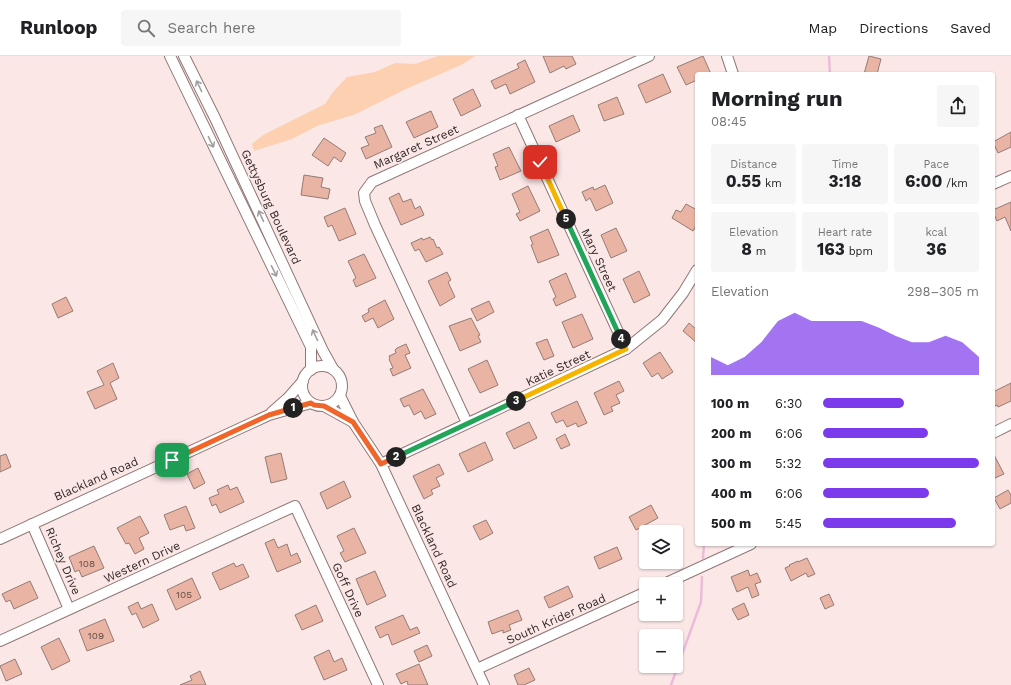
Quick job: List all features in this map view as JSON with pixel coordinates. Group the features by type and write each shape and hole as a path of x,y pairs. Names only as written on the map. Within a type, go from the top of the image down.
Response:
{"street":[{"name":"Gettysburg Boulevard","path":"170,56 311,347 311,370"},
{"name":"Gettysburg Boulevard","path":"184,56 208,104 323,351 333,369"},
{"name":"Margaret Street","path":"467,424 375,225 365,200 364,193 372,182 649,56"},
{"path":"726,56 732,72"},
{"path":"196,111 208,104"},
{"name":"Mary Street","path":"518,115 626,349"},
{"path":"995,183 1011,176"},
{"name":"Katie Street","path":"381,464 626,349 662,320 683,293 695,273"},
{"path":"320,366 333,369 341,380 343,386 340,396 334,403 324,406 314,405 305,396 302,390 304,377 311,370 320,366"},
{"name":"Blackland Road","path":"269,415 288,398 303,381"},
{"name":"Blackland Road","path":"340,396 353,422 381,464 484,685"},
{"name":"Blackland Road","path":"0,538 269,415 311,403"},
{"name":"Blackland Road","path":"324,406 353,422"},
{"path":"995,432 1011,424"},
{"name":"Western Drive","path":"0,641 295,506"},
{"name":"Goff Drive","path":"295,506 378,685"},
{"name":"Richey Drive","path":"32,524 69,609"},
{"path":"679,577 747,546"},
{"name":"South Krider Road","path":"477,669 639,595"}],"shaded area":[{"path":"438,56 475,56 461,65 406,89 356,114 317,126 292,139 254,151 252,144 263,135 325,104 333,92 347,77 375,72 395,63 415,64"}],"building":[{"path":"543,56 572,56 576,64 566,69 564,66 550,73"},
{"path":"703,56 710,72 695,72 695,81 686,85 677,67"},
{"path":"869,56 881,59 878,72 865,72"},
{"path":"525,60 535,82 510,94 506,84 495,89 491,81 519,68 517,64"},
{"path":"663,74 671,92 646,103 638,85"},
{"path":"473,89 481,106 461,116 453,99"},
{"path":"617,97 624,114 604,121 598,105"},
{"path":"431,111 438,127 414,138 406,122"},
{"path":"573,115 580,131 556,142 549,126"},
{"path":"382,125 392,147 366,159 361,148 369,145 365,137 376,133 374,128"},
{"path":"1011,132 1011,147 998,153 995,146 995,141"},
{"path":"324,138 346,153 341,162 334,157 328,166 312,155"},
{"path":"509,147 521,171 500,180 495,167 498,166 493,154"},
{"path":"304,175 323,178 321,187 330,189 328,199 301,195"},
{"path":"605,185 613,203 596,211 590,198 586,201 582,192 593,187 594,190"},
{"path":"528,186 540,211 520,221 516,214 520,212 512,194"},
{"path":"399,193 403,202 411,199 415,209 420,206 424,215 401,225 389,198"},
{"path":"1011,202 1011,231 1005,217 997,221 995,216 995,209"},
{"path":"686,204 695,209 695,228 693,231 672,218 676,210 681,212"},
{"path":"345,208 356,234 339,241 332,225 328,227 324,217"},
{"path":"616,228 627,251 611,258 601,235"},
{"path":"548,229 559,255 538,263 531,245 533,244 530,237"},
{"path":"430,237 443,254 426,262 419,249 415,251 411,243 422,238 423,240"},
{"path":"364,254 376,278 356,287 353,280 356,278 348,261"},
{"path":"639,271 650,295 634,303 623,279"},
{"path":"447,272 451,280 448,282 455,297 440,306 428,281"},
{"path":"566,273 576,297 556,306 553,299 556,297 549,281"},
{"path":"66,297 73,311 58,318 52,304"},
{"path":"385,300 394,319 378,328 373,318 365,322 362,316 369,312 368,309"},
{"path":"489,301 494,312 477,321 471,309"},
{"path":"582,314 593,339 573,348 562,322"},
{"path":"471,318 480,335 478,336 481,342 460,351 449,326"},
{"path":"689,323 695,328 695,341 683,331"},
{"path":"547,339 554,356 544,360 536,343"},
{"path":"406,344 410,353 405,355 411,368 393,376 390,369 393,368 389,356 396,353 395,350 397,348"},
{"path":"660,352 673,372 662,379 658,373 652,377 643,363"},
{"path":"487,360 498,385 480,393 468,369"},
{"path":"113,363 119,378 110,383 117,399 95,409 87,392 104,385 97,371"},
{"path":"619,381 624,391 616,395 620,403 611,407 613,411 604,415 594,393"},
{"path":"1011,383 1011,401 998,407 997,405 995,406 995,391"},
{"path":"423,389 436,414 425,419 421,411 414,415 409,405 404,407 400,399"},
{"path":"577,401 587,423 578,427 576,423 567,427 563,420 556,423 551,413"},
{"path":"529,422 537,438 514,449 506,433"},
{"path":"565,434 570,445 561,449 556,439"},
{"path":"485,442 493,460 468,472 459,454"},
{"path":"281,453 287,479 271,483 265,457"},
{"path":"6,454 11,467 0,472 0,456"},
{"path":"995,457 1004,474 995,478"},
{"path":"439,464 444,474 436,478 440,486 431,490 433,494 424,499 413,476"},
{"path":"198,468 205,483 194,489 187,474"},
{"path":"344,481 351,497 327,509 320,493"},
{"path":"228,485 230,490 237,487 244,502 220,513 216,504 212,506 209,498 219,494 217,490"},
{"path":"1008,490 1011,495 1011,503 1000,509 995,497"},
{"path":"651,505 658,518 645,525 639,525 639,528 636,530 629,517"},
{"path":"186,506 195,528 186,531 184,525 170,530 164,515"},
{"path":"140,516 149,533 139,538 144,549 135,554 129,543 126,544 117,528"},
{"path":"486,520 493,533 480,540 473,526"},
{"path":"354,528 366,553 345,562 340,553 344,551 337,536"},
{"path":"274,539 278,548 287,544 291,556 297,553 301,562 277,572 265,543"},
{"path":"94,546 104,568 82,577 79,570 75,572 69,557"},
{"path":"617,547 622,559 599,569 594,557"},
{"path":"807,558 815,574 808,577 806,573 791,581 785,568"},
{"path":"234,563 236,567 243,564 249,577 220,590 212,573"},
{"path":"748,570 750,576 757,573 761,582 755,584 759,595 752,598 748,587 737,592 731,577"},
{"path":"375,571 386,596 367,605 356,579"},
{"path":"192,578 201,598 176,610 167,590"},
{"path":"30,581 38,598 14,609 10,600 6,602 2,594"},
{"path":"568,586 573,597 549,608 544,597"},
{"path":"829,594 834,605 825,609 820,598"},
{"path":"138,602 141,609 152,604 159,620 143,628 136,613 132,615 128,607"},
{"path":"744,603 749,615 738,620 732,609"},
{"path":"316,605 323,621 302,630 295,615"},
{"path":"518,610 522,620 509,625 511,630 503,633 503,630 492,634 488,622"},
{"path":"403,615 410,630 417,627 420,633 392,645 388,634 380,638 375,627"},
{"path":"105,619 114,641 87,651 79,630"},
{"path":"59,638 70,661 52,670 41,647"},
{"path":"427,645 432,656 419,662 414,651"},
{"path":"329,650 334,662 342,658 347,670 324,680 314,657"},
{"path":"15,659 22,674 6,681 0,666"},
{"path":"419,664 428,685 408,685 407,681 401,684 396,674"},
{"path":"529,668 535,680 524,685 518,685 514,675"},
{"path":"200,671 206,685 180,685 192,680 190,676"}],"waterway":[{"path":"829,56 830,72"},
{"path":"703,558 704,546"},
{"path":"671,685 701,602 702,577"}],"route":[{"path":"172,460 269,415 311,403 321,407 324,406 353,422 381,464 626,349 540,162"}]}
